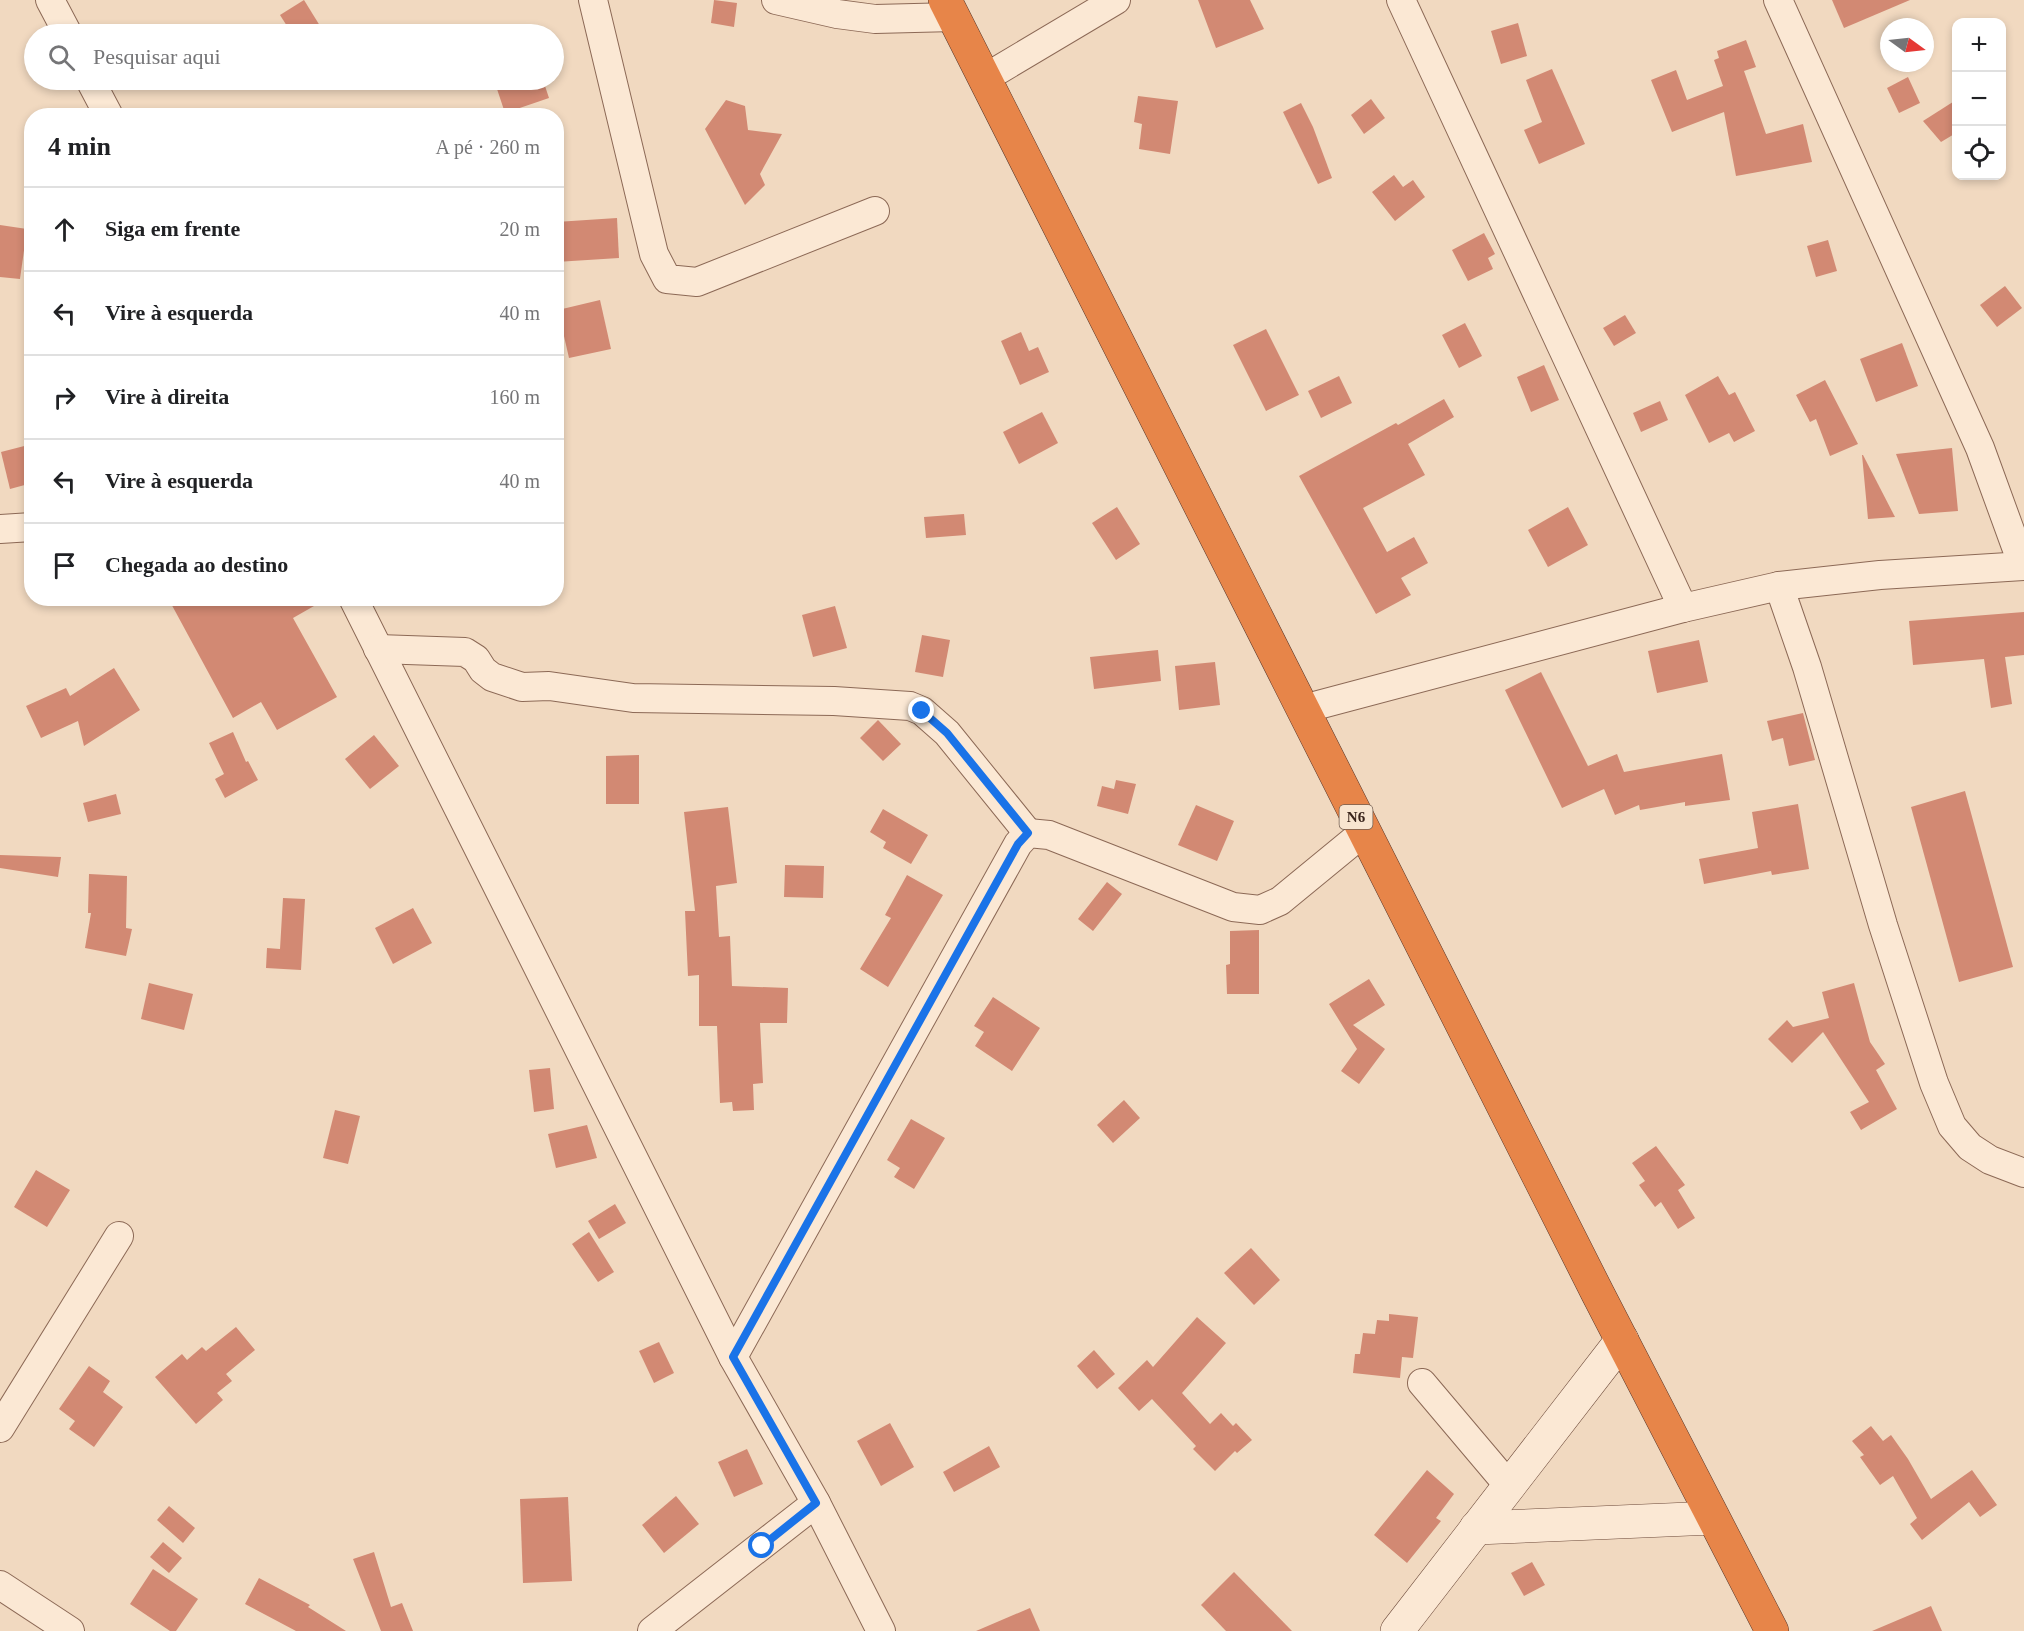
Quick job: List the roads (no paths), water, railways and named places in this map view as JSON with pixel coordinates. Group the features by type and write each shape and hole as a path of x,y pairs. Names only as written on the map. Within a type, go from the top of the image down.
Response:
{"highway":[{"name":"N6","path":"950,9 1364,832 1772,1631"}],"street":[{"path":"50,0 63,24"},
{"path":"593,0 654,254 667,279 697,282 875,211"},
{"path":"776,0 837,14 875,19 950,9"},
{"path":"985,78 1116,0"},
{"path":"1401,0 1683,608"},
{"path":"1303,708 1683,608 1779,586 1880,575 2023,566 1980,448 1778,0"},
{"path":"95,90 105,108"},
{"path":"0,529 24,528"},
{"path":"1779,586 1807,667 1883,926 1934,1083 1952,1126 1970,1147 1990,1160 2024,1173"},
{"path":"357,606 733,1357 816,1503 880,1631"},
{"path":"378,649 465,652 476,659 483,670 492,676 522,687 549,686 633,698 834,701 910,706 922,711 947,733 1028,833 1049,835 1233,907 1260,910 1280,901 1364,832"},
{"path":"733,1357 1012,854 1028,833"},
{"path":"0,1428 119,1236"},
{"path":"1397,1631 1622,1340"},
{"path":"1422,1383 1509,1486"},
{"path":"652,1631 816,1503"},
{"path":"1476,1528 1713,1518"},
{"path":"0,1585 70,1631"}]}
